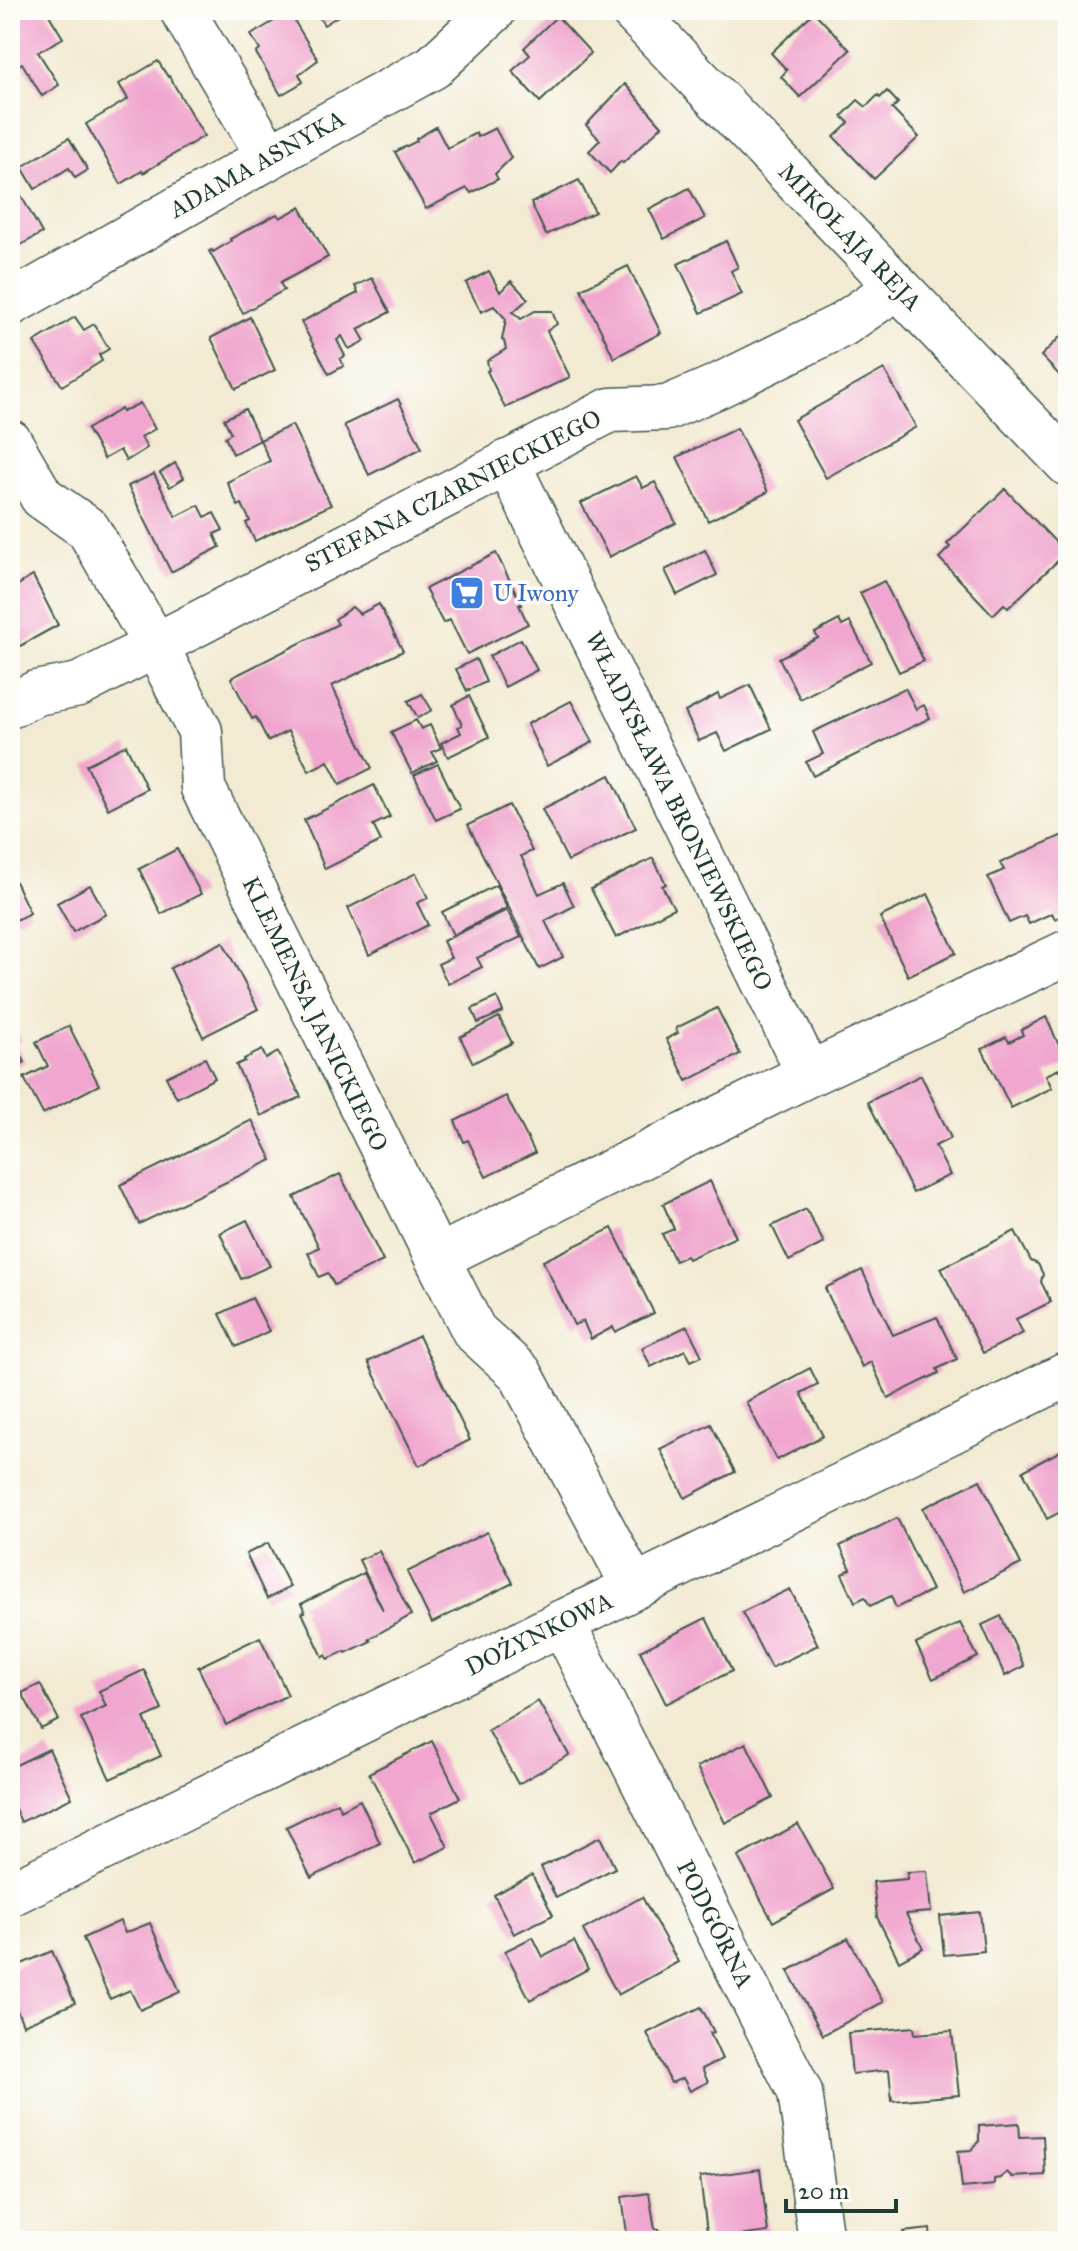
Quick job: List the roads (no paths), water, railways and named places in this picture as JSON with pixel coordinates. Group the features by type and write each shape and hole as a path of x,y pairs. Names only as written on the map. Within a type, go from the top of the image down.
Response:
{"street":[{"path":"182,10 269,157"},
{"name":"ADAMA ASNYKA","path":"10,304 433,67 494,10"},
{"name":"MIKOŁAJA REJA","path":"632,10 1068,464"},
{"name":"STEFANA CZARNIECKIEGO","path":"10,706 36,693 79,685 610,410 667,408 718,386 842,325 897,287"},
{"name":"KLEMENSA JANICKIEGO","path":"10,442 42,497 88,529 156,646 200,731 203,788 474,1331 520,1373 634,1587"},
{"name":"WŁADYSŁAWA BRONIEWSKIEGO","path":"507,462 809,1074"},
{"path":"437,1258 809,1074 1068,952"},
{"name":"DOŻYNKOWA","path":"10,1894 1068,1374"},
{"name":"PODGÓRNA","path":"562,1622 800,2092 821,2241"}],"place":[{"name":"U Iwony","path":"467,593"}]}
